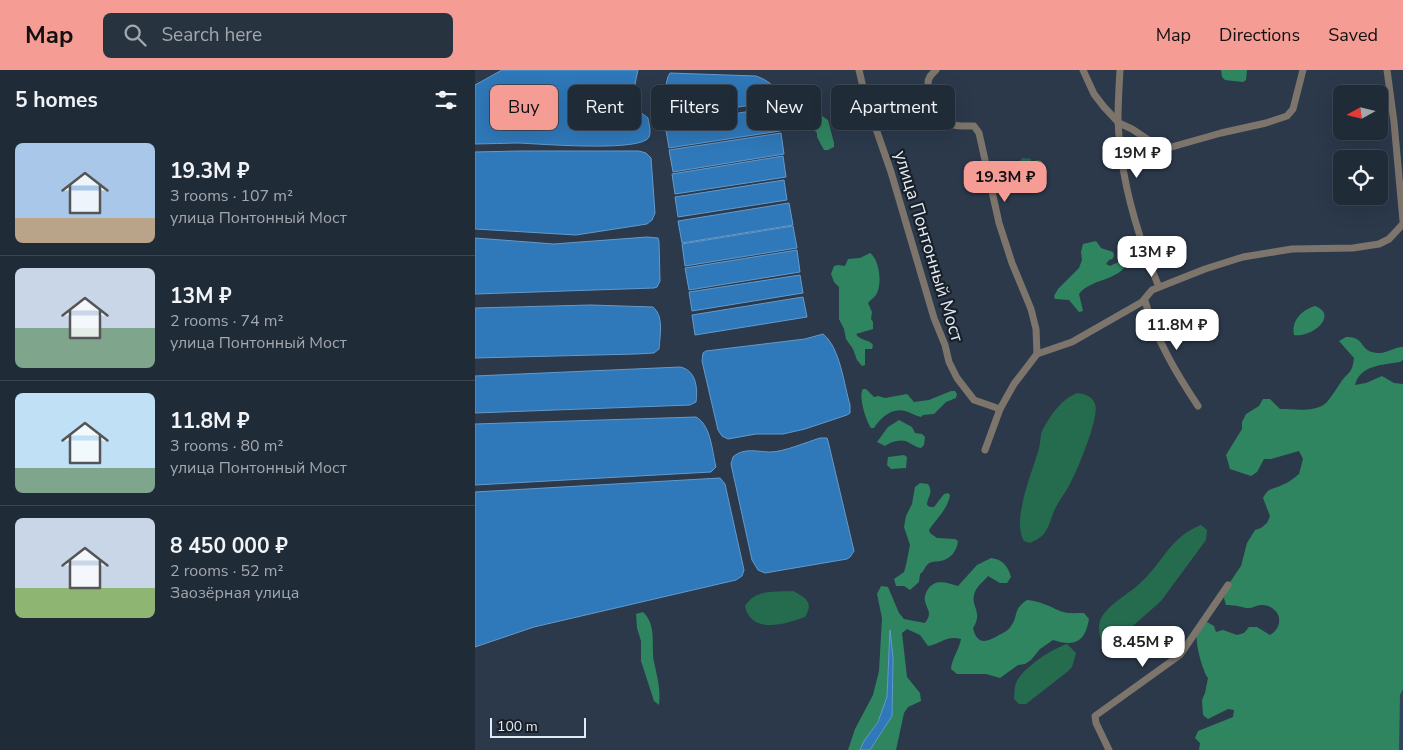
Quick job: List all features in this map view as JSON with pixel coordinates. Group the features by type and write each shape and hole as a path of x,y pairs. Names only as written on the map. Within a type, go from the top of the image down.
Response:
{"street":[{"name":"улица Понтонный Мост","path":"859,70 866,100 891,172 934,318 945,345 949,362 957,378 974,400 1000,409"},
{"path":"936,70 930,76 928,85 946,122 952,125 974,126 979,133 999,223 1012,263 1031,309 1036,329 1037,354"},
{"path":"1083,70 1094,94 1104,108 1119,123 1156,145 1168,148 1287,116 1297,96 1303,70"},
{"path":"1120,70 1119,123 1127,183 1134,218 1159,287"},
{"path":"1198,406 1174,369 1149,317 1145,301 1147,295 1159,287 1243,257 1292,249 1368,247 1389,239 1403,223 1394,122 1387,70"},
{"path":"985,450 1000,409 1014,384 1037,354 1072,342 1145,301"},
{"path":"1109,750 1096,723 1095,716 1180,655 1228,584"}],"shaded area":[{"path":"1403,684 1403,750 1398,750 1400,689"}],"green space":[{"path":"1221,70 1247,70 1246,80 1243,82 1225,80 1222,77"},
{"path":"821,101 822,116 828,120 834,147 824,150 817,137 817,133 814,130 821,130"},
{"path":"1023,158 1031,159 1031,162 1042,161 1043,165 1039,172 1029,180 1029,191 1026,192 1017,185 1010,175 1015,170 1014,166"},
{"path":"1096,241 1101,248 1113,252 1114,256 1106,264 1110,266 1118,262 1127,262 1119,273 1091,285 1079,294 1083,311 1079,312 1069,300 1055,299 1054,296 1058,289 1079,268 1082,260 1083,244"},
{"path":"870,253 878,266 880,278 876,295 868,303 872,312 873,329 856,334 873,345 872,349 865,349 865,365 862,366 846,339 839,319 839,287 834,282 831,274 834,266 845,266 848,259 860,258"},
{"path":"1315,306 1322,310 1324,320 1315,330 1301,335 1294,335 1296,320 1306,310"},
{"path":"1346,337 1356,338 1365,348 1377,353 1403,347 1403,360 1379,365 1367,370 1358,378 1355,385 1366,383 1382,376 1394,383 1403,384 1403,689 1400,695 1399,750 1199,750 1200,743 1195,738 1198,731 1233,717 1234,710 1228,709 1208,719 1203,715 1202,700 1208,678 1200,657 1197,635 1207,622 1214,626 1216,632 1223,630 1237,635 1244,633 1249,627 1257,627 1270,635 1277,628 1279,623 1278,615 1270,607 1261,605 1248,608 1226,605 1224,598 1228,585 1241,566 1247,543 1255,530 1267,523 1270,516 1263,498 1265,494 1299,474 1303,459 1299,451 1271,459 1264,459 1257,472 1251,476 1230,469 1226,455 1242,429 1242,422 1246,414 1259,406 1263,399 1270,399 1280,409 1298,410 1317,408 1327,402 1352,367 1354,358 1339,341"},
{"path":"863,389 866,389 874,397 885,398 907,394 914,402 929,400 951,391 955,391 957,394 956,398 946,402 934,414 921,417 900,410 891,412 874,428 871,428 862,403"},
{"path":"1077,393 1088,396 1095,404 1096,411 1087,444 1073,477 1056,507 1045,532 1030,543 1024,541 1020,521 1021,508 1039,448 1042,431 1057,408 1066,399"},
{"path":"899,420 912,427 915,433 922,434 925,437 924,445 921,448 903,441 885,446 877,442 888,427"},
{"path":"904,455 907,457 906,468 891,469 887,465 888,457"},
{"path":"920,483 928,484 930,487 927,505 930,507 934,507 944,494 948,493 950,495 944,509 929,530 930,533 937,538 955,539 958,541 955,551 950,557 931,562 927,565 920,574 919,582 910,590 904,586 896,586 894,579 904,572 906,565 910,545 904,527 906,516 912,504 915,487"},
{"path":"1201,525 1207,530 1206,540 1161,601 1134,625 1101,641 1099,625 1101,618 1107,610 1146,577 1173,544 1190,530"},
{"path":"991,558 1004,564 1011,577 1007,583 1000,583 988,576 976,590 974,601 977,617 973,628 980,640 990,640 1007,631 1013,622 1017,610 1027,600 1063,612 1084,613 1089,619 1082,638 1078,641 1067,643 1053,640 1040,649 1031,660 1025,664 1018,665 1000,678 986,674 957,674 951,669 961,639 951,638 928,646 920,635 907,629 902,633 907,677 920,693 921,701 908,707 904,713 896,750 870,750 892,716 893,658 890,635 887,697 883,710 879,720 860,750 848,750 855,729 873,695 879,671 882,618 877,594 881,586 888,587 899,613 904,619 925,623 929,612 925,596 931,586 942,582 958,586 977,565"},
{"path":"793,591 805,598 809,604 805,617 779,624 762,624 754,621 745,606 754,597 766,592"},
{"path":"643,612 652,629 654,662 659,688 659,705 654,701 641,661 641,641 637,628 636,614"},
{"path":"1067,644 1076,653 1072,667 1026,704 1019,704 1014,699 1015,685 1019,677 1038,660"}],"water":[{"path":"502,70 638,70 635,85 568,85 568,130 641,130 641,112 648,118 649,136 646,140 636,143 604,146 518,143 475,144 475,85"},
{"path":"670,73 756,76 772,85 747,85 747,106 737,107 737,85 667,85"},
{"path":"747,112 747,130 780,131 669,148 666,130 737,130 737,113"},
{"path":"781,133 784,154 673,172 669,150"},
{"path":"639,151 646,153 651,158 655,213 652,220 647,224 576,235 475,229 475,152"},
{"path":"783,156 786,177 675,194 672,174"},
{"path":"784,180 787,200 678,217 675,197"},
{"path":"789,203 793,225 682,243 678,221"},
{"path":"793,226 797,248 685,266 682,244"},
{"path":"647,237 658,238 659,242 660,281 657,287 654,288 475,294 475,238 554,244"},
{"path":"797,250 800,272 689,290 685,268"},
{"path":"800,275 803,293 692,311 689,292"},
{"path":"803,297 807,317 695,335 692,315"},
{"path":"591,305 653,307 659,315 660,321 659,349 654,353 636,354 475,358 475,308"},
{"path":"823,334 834,348 841,367 850,405 850,413 805,429 783,434 756,434 728,439 722,436 718,430 702,361 703,353 706,351 805,339"},
{"path":"680,367 690,372 695,380 696,402 690,405 475,413 475,376"},
{"path":"696,417 705,426 710,439 716,467 711,472 475,485 475,424"},
{"path":"820,438 827,438 828,441 854,551 847,559 765,573 758,570 752,560 731,464 733,457 746,451 771,452 782,450"},
{"path":"720,478 725,484 744,570 742,576 736,580 534,627 475,647 475,492"},
{"path":"890,630 893,658 892,716 870,750 860,750 864,741 878,722 887,697"}]}
